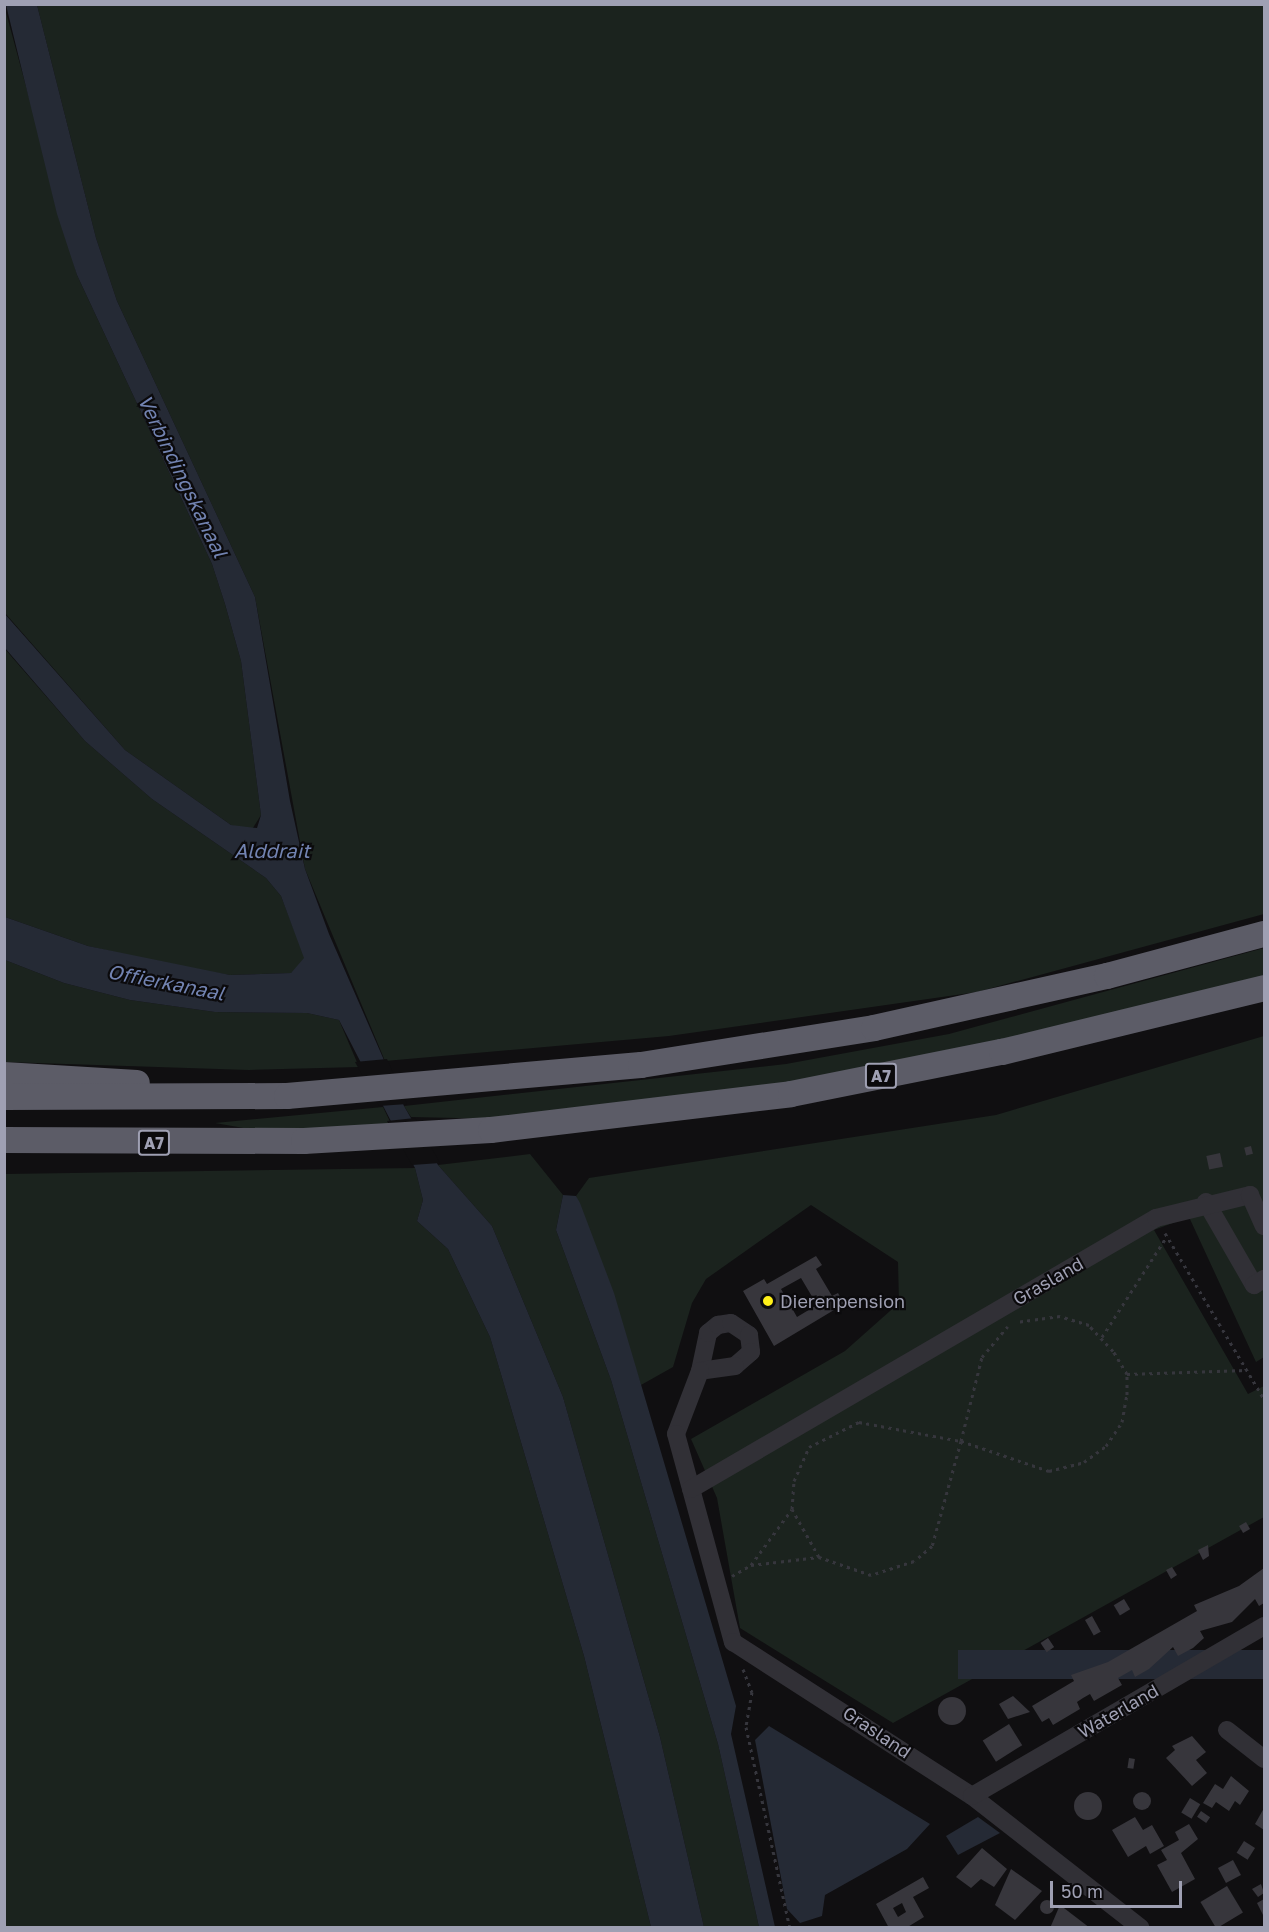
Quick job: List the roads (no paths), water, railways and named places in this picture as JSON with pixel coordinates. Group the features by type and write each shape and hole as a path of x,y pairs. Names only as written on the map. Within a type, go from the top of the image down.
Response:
{"highway":[{"path":"4,1097 287,1096 469,1083 641,1065 874,1028 1107,976 1264,934"},
{"name":"A7","path":"4,1140 304,1141 491,1130 791,1094 1002,1052 1264,988"},
{"path":"4,1075 287,1096"}],"street":[{"name":"Grasland","path":"1141,1928 974,1798 733,1642 692,1489 1156,1218 1206,1202 1250,1195 1264,1226"},
{"path":"1206,1202 1254,1285 1264,1279"},
{"path":"692,1489 676,1434 700,1371"},
{"name":"Waterland","path":"974,1798 1264,1626"},
{"path":"1227,1730 1264,1759"}],"water":[{"path":"6,5 37,5 96,238 117,301 255,597 290,801 305,869 329,934 404,1106 438,1165 492,1226 563,1397 660,1737 704,1927 651,1927 584,1656 490,1337 448,1249 417,1221 423,1200 415,1168 339,1020 307,1013 215,1012 130,1000 64,983 5,960 5,917 88,946 230,975 291,973 304,958 281,896 266,878 152,799 85,741 5,648 4,613 125,750 231,825 257,828 261,815 241,661 225,604 212,564 77,275 57,214"},
{"path":"563,1195 576,1196 580,1203 614,1293 736,1706 731,1734 775,1927 759,1927 718,1744 611,1380 556,1230"},
{"path":"958,1650 1264,1650 1264,1679 958,1679"},
{"path":"769,1726 930,1824 907,1849 825,1895 822,1916 800,1923 787,1909 755,1740"},
{"path":"978,1817 1000,1833 958,1855 946,1836"}],"place":[{"name":"Dierenpension","path":"768,1301"}],"water label":[{"name":"Verbindingskanaal","path":"183,476"},
{"name":"Alddrait","path":"272,850"},
{"name":"Offierkanaal","path":"166,982"}]}
